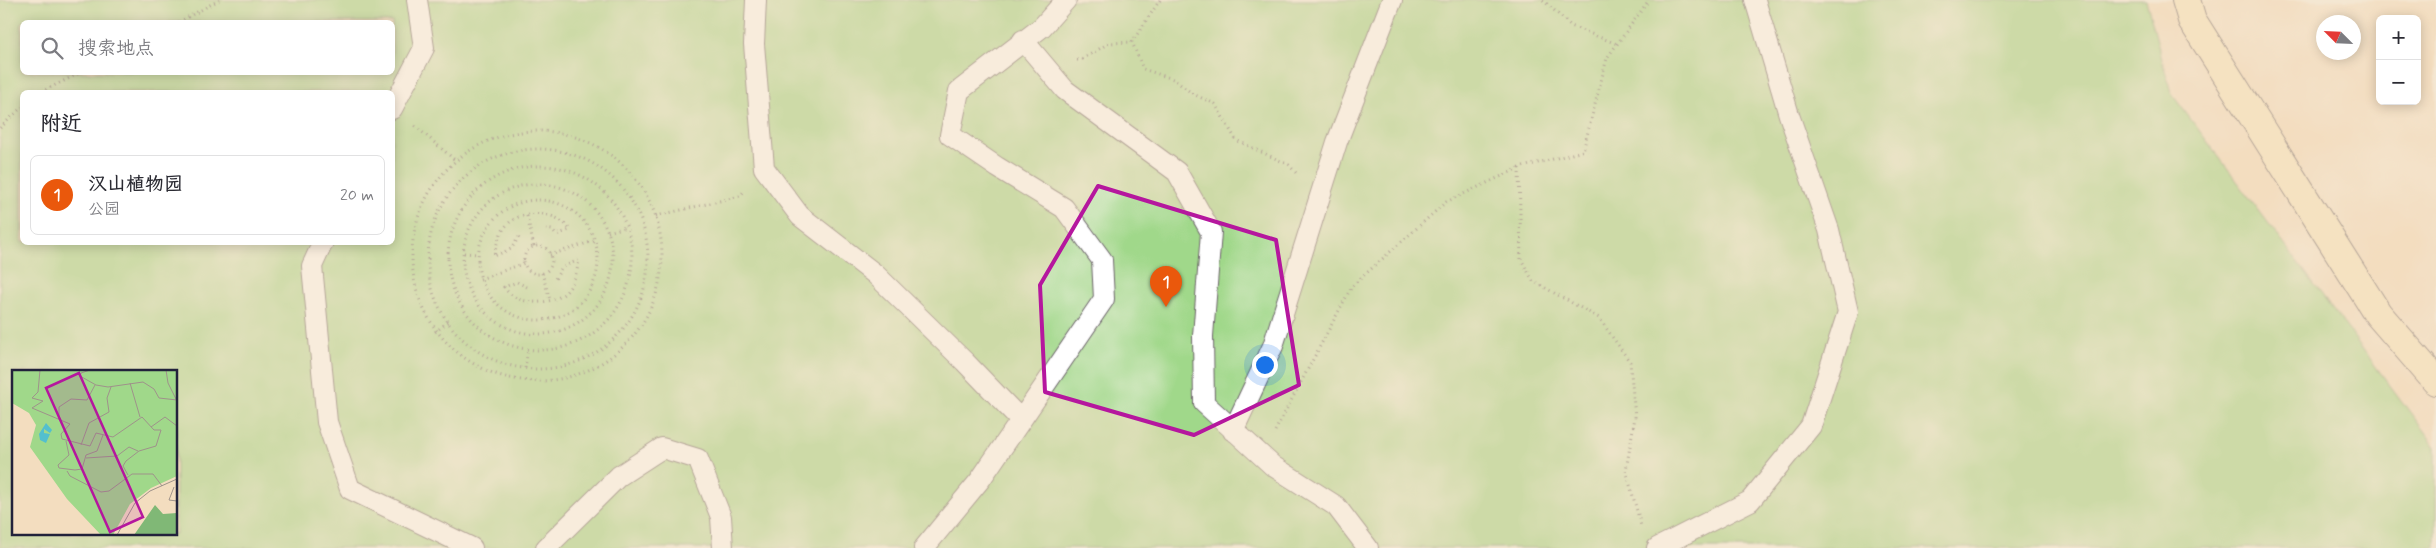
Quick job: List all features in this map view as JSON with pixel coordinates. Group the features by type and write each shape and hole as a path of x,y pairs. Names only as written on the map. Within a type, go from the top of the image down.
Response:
{"street":[{"path":"2186,0 2192,20 2378,314 2436,381"}],"lane":[{"path":"395,104 424,48 417,0"},
{"path":"756,0 754,44 764,168 800,216 874,274 965,362 1021,420"},
{"path":"924,548 980,480 1104,299 1102,260 1064,208 996,167 950,135 960,90 1042,27 1066,0"},
{"path":"1233,431 1273,346 1337,142 1392,0"},
{"path":"1657,548 1750,501 1793,449 1811,426 1848,312 1829,230 1789,115 1755,0"},
{"path":"1023,40 1065,90 1178,172 1211,232 1203,336 1204,403 1273,466 1336,506 1368,548"},
{"path":"322,245 312,266 327,422 350,488 472,548"},
{"path":"546,548 619,476 662,448 698,459 721,517 723,548"}],"path":[{"path":"183,20 218,0"},
{"path":"1132,42 1160,0"},
{"path":"1543,0 1572,26 1617,44"},
{"path":"1261,456 1352,286 1446,202 1519,168 1583,151 1608,58 1649,0"},
{"path":"1039,58 1081,60 1109,43 1132,42"},
{"path":"1132,42 1143,69 1173,79 1193,94 1214,104 1236,140 1289,165 1320,197"},
{"path":"46,90 76,75"},
{"path":"0,128 20,108"},
{"path":"395,110 456,161"},
{"path":"550,130 592,142 628,167 652,204 656,216 663,246 659,290 640,330 612,358 577,376 538,383 499,377 464,360 435,332 417,296 411,258 416,218 435,183 466,152 506,134 550,130"},
{"path":"538,148 575,154 608,173 633,202 646,237 648,274 636,310 613,340 584,360 550,369 525,368 516,368 483,356 456,334 437,305 427,271 429,236 443,201 468,173 501,154 538,148"},
{"path":"549,166 578,174 603,190 621,214 626,227 631,242 631,272 622,300 604,325 578,343 548,351 517,348 488,336 466,314 452,287 447,256 454,225 469,199 491,179 519,168 549,166"},
{"path":"656,216 740,196 764,168"},
{"path":"1519,168 1521,259 1533,281 1599,318 1630,362 1635,417 1626,470 1642,531"},
{"path":"536,183 560,186 582,197 599,215 608,232 613,262 608,286 595,307 576,324 553,333 528,334 504,326 484,312 470,290 463,267 465,242 474,219 490,201 511,188 536,183"},
{"path":"540,200 559,203 575,212 588,227 594,241 597,264 592,285 581,302 564,314 544,320 524,318 505,311 490,297 480,279 478,254 481,240 490,223 504,210 521,201 540,200"},
{"path":"519,237 511,249 494,256 498,240 509,223 526,215 539,214 555,217 565,223 570,230 556,234 552,230 546,229"},
{"path":"526,215 534,247"},
{"path":"608,232 626,227"},
{"path":"550,256 594,241"},
{"path":"534,247 544,248 550,256 549,267 542,273 533,273 524,263 525,254 534,247"},
{"path":"464,253 478,254"},
{"path":"527,287 518,282 504,287 508,294 518,299 535,303 550,300 564,294 573,282 579,260 562,267 555,279"},
{"path":"480,279 524,263"},
{"path":"542,273 550,300"},
{"path":"435,332 448,322"},
{"path":"525,368 528,349"}],"highlighted area":[{"path":"1098,186 1276,240 1299,385 1194,435 1045,392 1040,285"}],"green space":[{"path":"0,0 2146,0 2171,93 2436,447 2436,548 0,548"}],"place":[{"name":"汉山植物园","path":"1166,307"}]}
